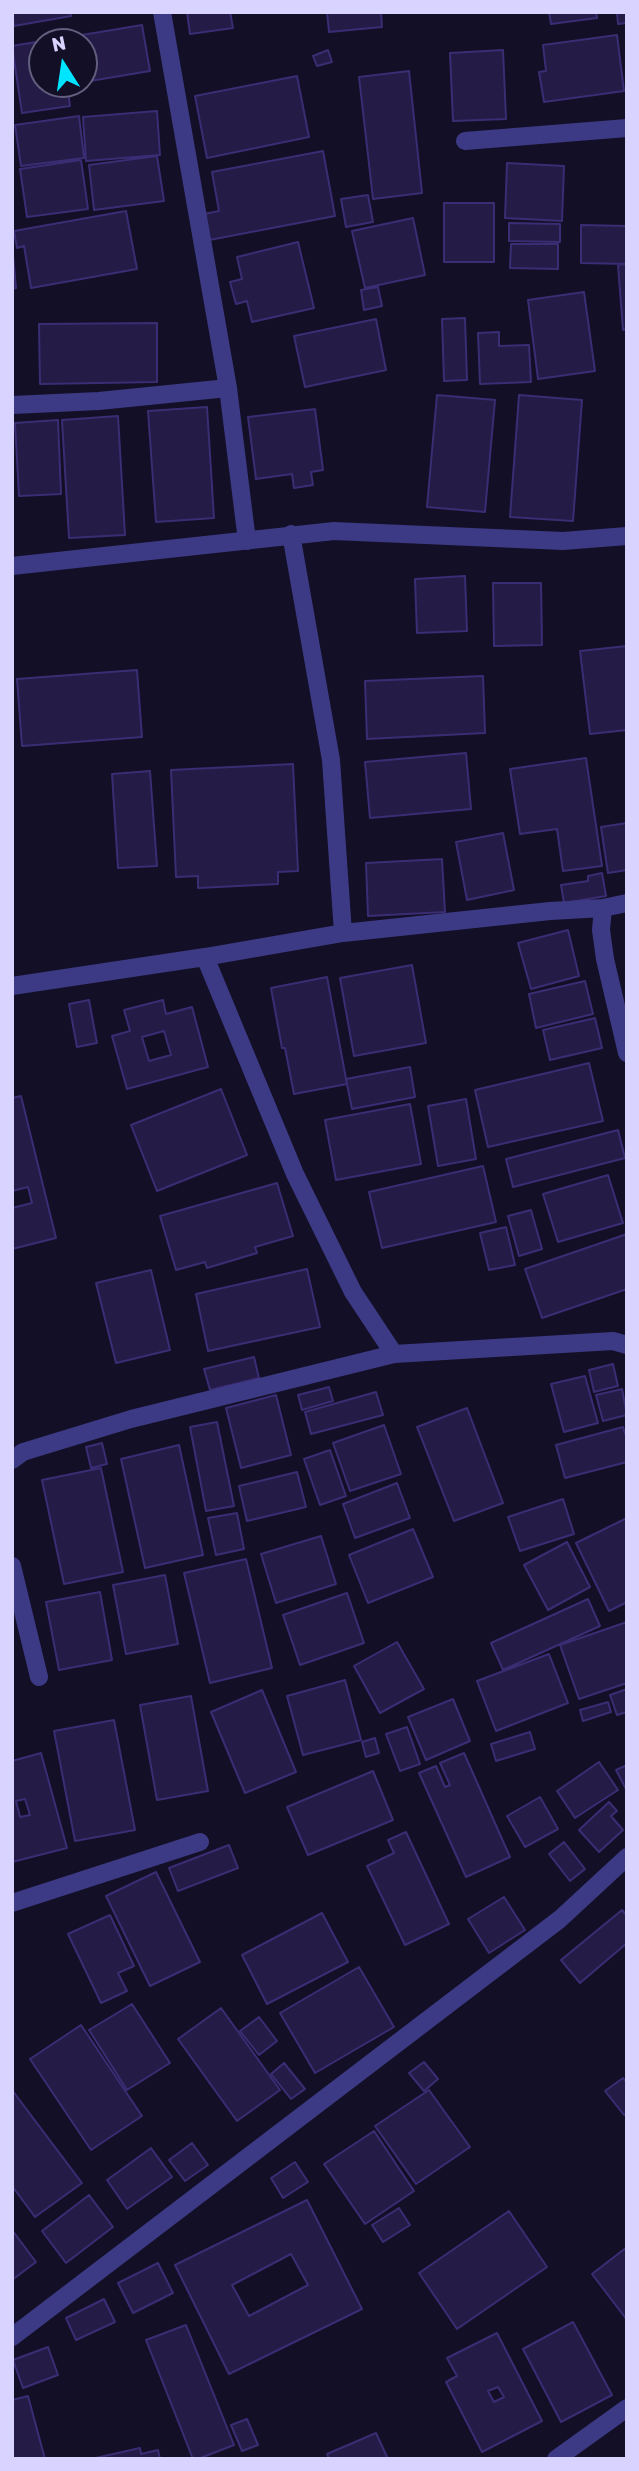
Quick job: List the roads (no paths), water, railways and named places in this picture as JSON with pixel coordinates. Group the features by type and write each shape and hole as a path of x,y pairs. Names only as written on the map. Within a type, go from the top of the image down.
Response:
{"street":[{"path":"162,12 228,388 247,541"},
{"path":"464,141 627,128"},
{"path":"12,405 99,401 228,388"},
{"path":"12,566 334,531 563,541 627,536"},
{"path":"291,534 331,760 344,933"},
{"path":"12,986 344,933 550,911 603,908 627,903"},
{"path":"603,908 601,930 605,959 627,1053"},
{"path":"205,957 295,1174 353,1292 394,1354"},
{"path":"12,1460 23,1452 131,1419 394,1354 601,1341 627,1345"},
{"path":"12,1566 39,1677"},
{"path":"12,1903 200,1842"},
{"path":"12,2337 560,1919 627,1857"},
{"path":"556,2459 627,2408"}]}
